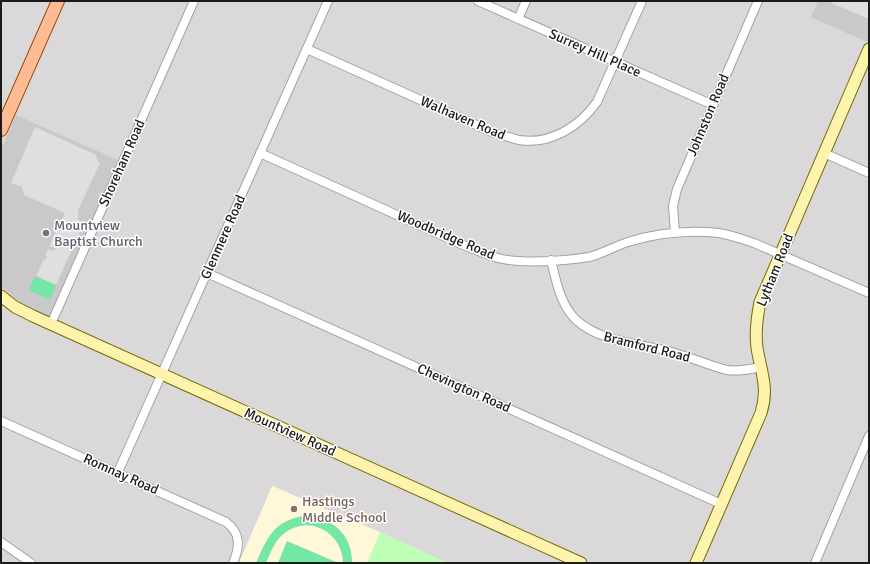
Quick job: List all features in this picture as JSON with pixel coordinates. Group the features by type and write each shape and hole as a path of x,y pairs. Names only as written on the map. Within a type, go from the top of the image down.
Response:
{"main road":[{"path":"1,130 58,1"}],"street":[{"name":"Shoreham Road","path":"51,324 194,1"},
{"name":"Glenmere Road","path":"118,472 328,1"},
{"name":"Surrey Hill Place","path":"478,1 713,105"},
{"path":"518,19 526,1"},
{"name":"Walhaven Road","path":"307,49 494,133 520,140 537,140 550,137 566,130 582,119 597,102 642,1"},
{"name":"Johnston Road","path":"675,233 673,206 677,189 758,1"},
{"name":"Lytham Road","path":"696,563 765,401 765,391 756,336 760,302 869,49"},
{"name":"Woodbridge Road","path":"260,153 480,252 499,258 514,260 551,260 590,257 627,242 649,237 675,233 719,233 735,236 869,293"},
{"path":"824,153 869,173"},
{"name":"Bramford Road","path":"551,260 558,288 567,308 582,324 598,335 674,352 715,367 728,370 746,370 761,367"},
{"name":"Chevington Road","path":"207,273 721,504"},
{"name":"Mountview Road","path":"1,296 15,307 51,324 581,563"},
{"name":"Romnay Road","path":"1,422 118,472 222,520 237,534 238,548 233,563"},
{"path":"815,563 869,436"},
{"path":"1,542 32,563"}],"shaded area":[{"path":"1,1 818,1 812,17 869,43 869,563 448,563 273,486 239,563 1,563 1,286 22,304 16,115 1,149"},
{"path":"818,1 869,1 869,43 811,17"},
{"path":"827,1 869,1 869,19"},
{"path":"16,115 120,161 50,318 22,304 1,286 1,149"},
{"path":"35,127 96,155 98,162 100,163 78,210 78,219 83,225 56,285 36,276 44,259 46,260 47,256 45,255 48,249 54,251 56,248 49,246 65,213 24,195 22,187 11,183"},
{"name":"Hastings Middle School","path":"272,486 380,532 367,563 239,563"}],"green space":[{"path":"35,276 56,285 50,300 29,290"},
{"path":"303,516 322,519 331,523 338,529 349,543 352,563 343,563 342,553 338,543 332,536 315,526 305,525 296,527 282,535 274,546 266,563 256,563 268,538 278,526 293,518"},
{"path":"380,532 448,563 367,563"},
{"path":"287,541 336,562 278,563"}],"place":[{"name":"Mountview Baptist Church","path":"46,233"},
{"name":"Hastings Middle School","path":"294,509"}]}
